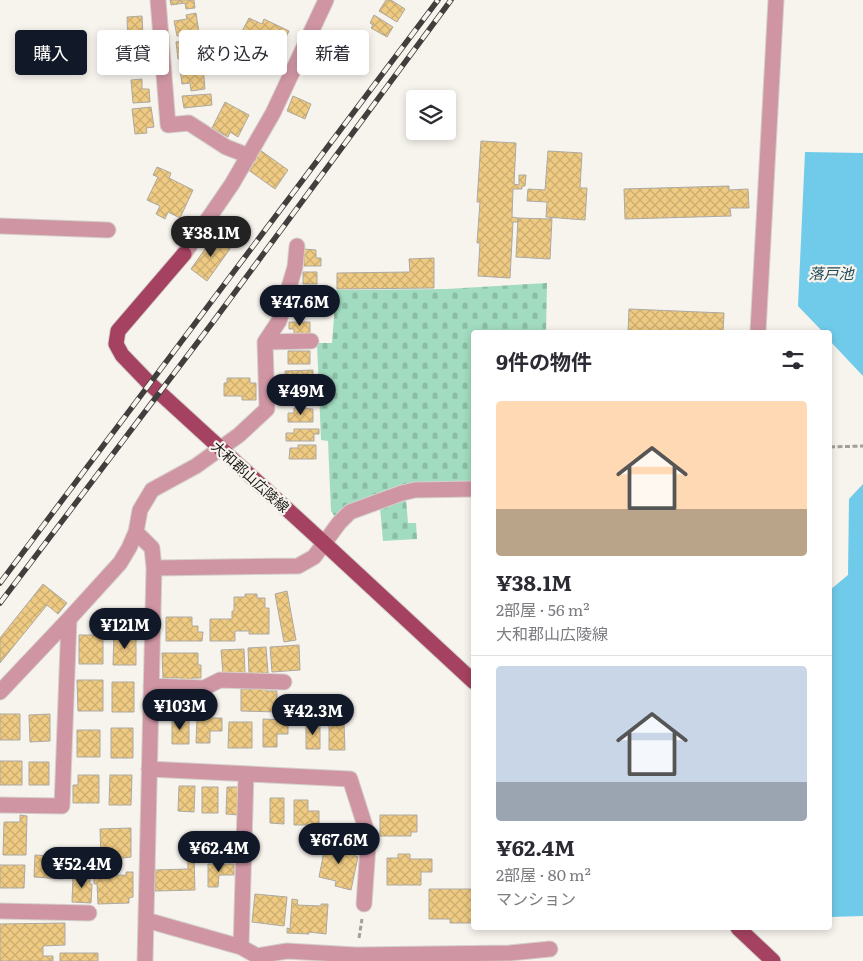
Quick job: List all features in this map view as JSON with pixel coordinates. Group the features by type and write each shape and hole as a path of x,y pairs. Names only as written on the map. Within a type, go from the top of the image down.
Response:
{"main road":[{"name":"大和郡山広陵線","path":"184,254 118,331 116,344 122,354 149,383 471,679"},
{"path":"740,930 773,961"}],"street":[{"path":"158,0 168,125 189,123 226,147 249,156"},
{"path":"184,254 249,156 273,113 326,0"},
{"path":"758,330 776,0"},
{"path":"0,226 108,230"},
{"path":"0,692 120,562 136,532 140,510 152,490 196,466 239,435 266,408 265,342 279,321 295,267 297,246"},
{"path":"265,342 311,341"},
{"path":"154,568 298,566 314,557 339,523 350,512 415,490 471,489"},
{"path":"136,532 152,548 154,568 145,961"},
{"path":"0,805 62,806 69,619"},
{"path":"151,686 204,688 220,680 284,682"},
{"path":"149,770 350,779 366,829 368,846 364,904"},
{"path":"241,948 246,774"},
{"path":"0,911 89,914"},
{"path":"146,920 241,948 256,958 287,952 356,955 510,953 550,950"}],"path":[{"path":"832,447 863,446"},
{"path":"356,955 364,904"}],"green space":[{"path":"547,283 546,330 471,330 471,486 412,484 337,520 331,511 328,441 321,440 317,343 332,343 336,290 446,289"},
{"path":"406,499 408,523 416,523 417,539 383,541 380,507"}],"water":[{"name":"落戸池","path":"805,152 863,153 863,376 832,343 832,330 821,330 798,306"},
{"path":"863,484 863,916 832,917 832,588 848,575 849,499"}],"building":[{"path":"170,0 194,0 195,8 186,9 185,3 171,5"},
{"path":"386,0 391,0 405,9 397,22 379,11"},
{"path":"196,13 199,30 179,30 179,36 177,36 174,21 187,19 186,15"},
{"path":"374,15 393,27 387,37 371,28 373,25 370,23"},
{"path":"142,16 143,30 127,30 127,17"},
{"path":"249,18 262,24 264,19 287,30 243,30"},
{"path":"176,42 179,42 178,59"},
{"path":"181,75 204,75 205,89 191,91 190,83 182,84"},
{"path":"142,79 142,89 149,89 150,102 133,103 131,80"},
{"path":"211,94 212,105 184,108 182,96"},
{"path":"293,96 311,104 305,119 287,111"},
{"path":"225,102 249,115 238,137 230,132 228,137 212,128"},
{"path":"151,107 154,127 146,128 147,133 135,134 132,109"},
{"path":"481,141 516,143 514,184 519,185 519,175 526,175 525,186 522,186 522,189 513,189 512,217 518,218 518,222 513,222 510,278 478,276 480,243 477,243 480,202 477,202"},
{"path":"260,150 288,170 275,189 247,169"},
{"path":"548,151 582,153 580,188 587,188 585,220 546,217 547,202 527,201 528,189 545,190"},
{"path":"157,167 171,173 169,178 193,190 180,218 168,212 165,219 156,214 160,206 147,200 158,177 153,175"},
{"path":"729,186 729,190 748,189 749,208 730,208 731,216 625,219 624,189"},
{"path":"518,218 552,218 550,259 516,257"},
{"path":"215,235 232,246 207,281 191,269"},
{"path":"304,249 316,250 316,258 321,258 321,266 304,266"},
{"path":"434,258 434,288 337,289 337,273 410,272 409,259"},
{"path":"303,272 317,272 317,284 303,284"},
{"path":"298,290 315,291 315,301 298,300"},
{"path":"294,305 313,305 313,316 294,316"},
{"path":"629,309 724,313 723,330 628,330"},
{"path":"289,322 310,322 310,334 294,333 294,329 289,329"},
{"path":"288,351 310,351 310,364 288,364"},
{"path":"313,370 313,381 308,381 308,385 286,386 285,371"},
{"path":"227,378 250,378 250,383 256,383 256,400 242,400 242,396 224,396 224,383 227,383"},
{"path":"285,391 312,391 312,403 285,403"},
{"path":"294,408 313,409 313,422 288,422 288,413 294,413"},
{"path":"294,429 319,429 319,434 314,434 314,441 286,441 286,433 294,433"},
{"path":"298,445 316,445 316,459 289,459 290,448 298,448"},
{"path":"43,584 67,603 58,614 47,605 0,663 0,638"},
{"path":"287,591 296,640 284,642 275,594"},
{"path":"245,594 257,594 257,598 265,598 265,608 269,608 269,634 249,634 249,631 235,631 235,641 210,641 210,619 232,619 234,597 245,597"},
{"path":"166,617 192,617 192,626 198,626 198,632 203,632 202,641 166,641"},
{"path":"114,634 136,634 136,665 113,665"},
{"path":"79,635 103,635 103,664 79,664"},
{"path":"299,645 300,670 272,672 270,647"},
{"path":"266,647 268,673 249,674 248,648"},
{"path":"244,649 245,673 223,674 221,650"},
{"path":"162,653 198,653 198,665 201,665 201,678 192,678 192,683 182,683 182,678 163,678"},
{"path":"77,680 103,680 103,711 78,711"},
{"path":"112,682 134,682 134,712 112,712"},
{"path":"257,685 266,685 266,691 277,691 277,712 241,711 241,689 257,689"},
{"path":"0,714 20,714 20,740 0,740"},
{"path":"50,714 50,741 30,742 29,715"},
{"path":"172,717 189,717 189,744 172,744"},
{"path":"197,718 222,718 222,731 210,731 210,743 196,743"},
{"path":"263,719 288,720 288,734 277,734 277,747 263,747"},
{"path":"229,722 252,722 252,748 228,748"},
{"path":"329,723 344,723 345,750 329,750"},
{"path":"306,724 320,724 320,749 306,749"},
{"path":"111,728 133,728 133,758 111,758"},
{"path":"77,730 100,730 100,757 77,757"},
{"path":"0,761 22,761 22,785 0,785"},
{"path":"29,762 49,762 49,785 29,785"},
{"path":"78,775 99,775 99,803 73,803 73,785 78,785"},
{"path":"110,775 132,775 131,805 109,805"},
{"path":"179,786 195,786 194,812 178,811"},
{"path":"202,787 218,787 218,813 202,813"},
{"path":"227,787 239,787 238,815 226,814"},
{"path":"270,798 284,798 284,824 270,823"},
{"path":"294,800 308,800 308,811 319,811 319,825 294,825"},
{"path":"20,815 27,816 26,855 3,855 4,822 20,822"},
{"path":"380,815 417,815 417,832 411,832 411,836 380,836"},
{"path":"131,828 131,857 122,858 122,861 112,862 111,857 101,857 100,829"},
{"path":"210,834 236,834 236,854 210,853"},
{"path":"326,841 356,848 355,856 358,857 351,890 335,886 336,881 319,877"},
{"path":"73,854 90,854 90,868 73,869"},
{"path":"398,854 410,854 410,859 432,859 432,872 421,872 421,885 387,885 387,858 398,858"},
{"path":"35,855 65,857 63,879 34,877"},
{"path":"188,858 194,858 195,890 155,891 155,870 188,869"},
{"path":"208,864 234,864 234,875 219,875 218,887 208,887"},
{"path":"0,865 25,865 24,888 0,888"},
{"path":"126,872 133,872 133,897 129,898 129,903 98,904 97,884 94,884 94,876 126,875"},
{"path":"73,875 90,875 90,884 92,884 91,903 72,902"},
{"path":"429,889 471,889 471,923 450,923 450,919 429,919"},
{"path":"255,894 287,897 284,926 252,922"},
{"path":"292,899 298,900 297,905 321,906 321,904 328,904 326,934 309,932 309,934 287,933 287,928 290,929"},
{"path":"65,923 65,945 43,946 43,956 53,956 53,961 0,961 0,924"},
{"path":"60,953 98,953 98,961 60,961"}],"railway":[{"path":"0,583 438,0"},
{"path":"0,603 213,322 451,0"}]}
